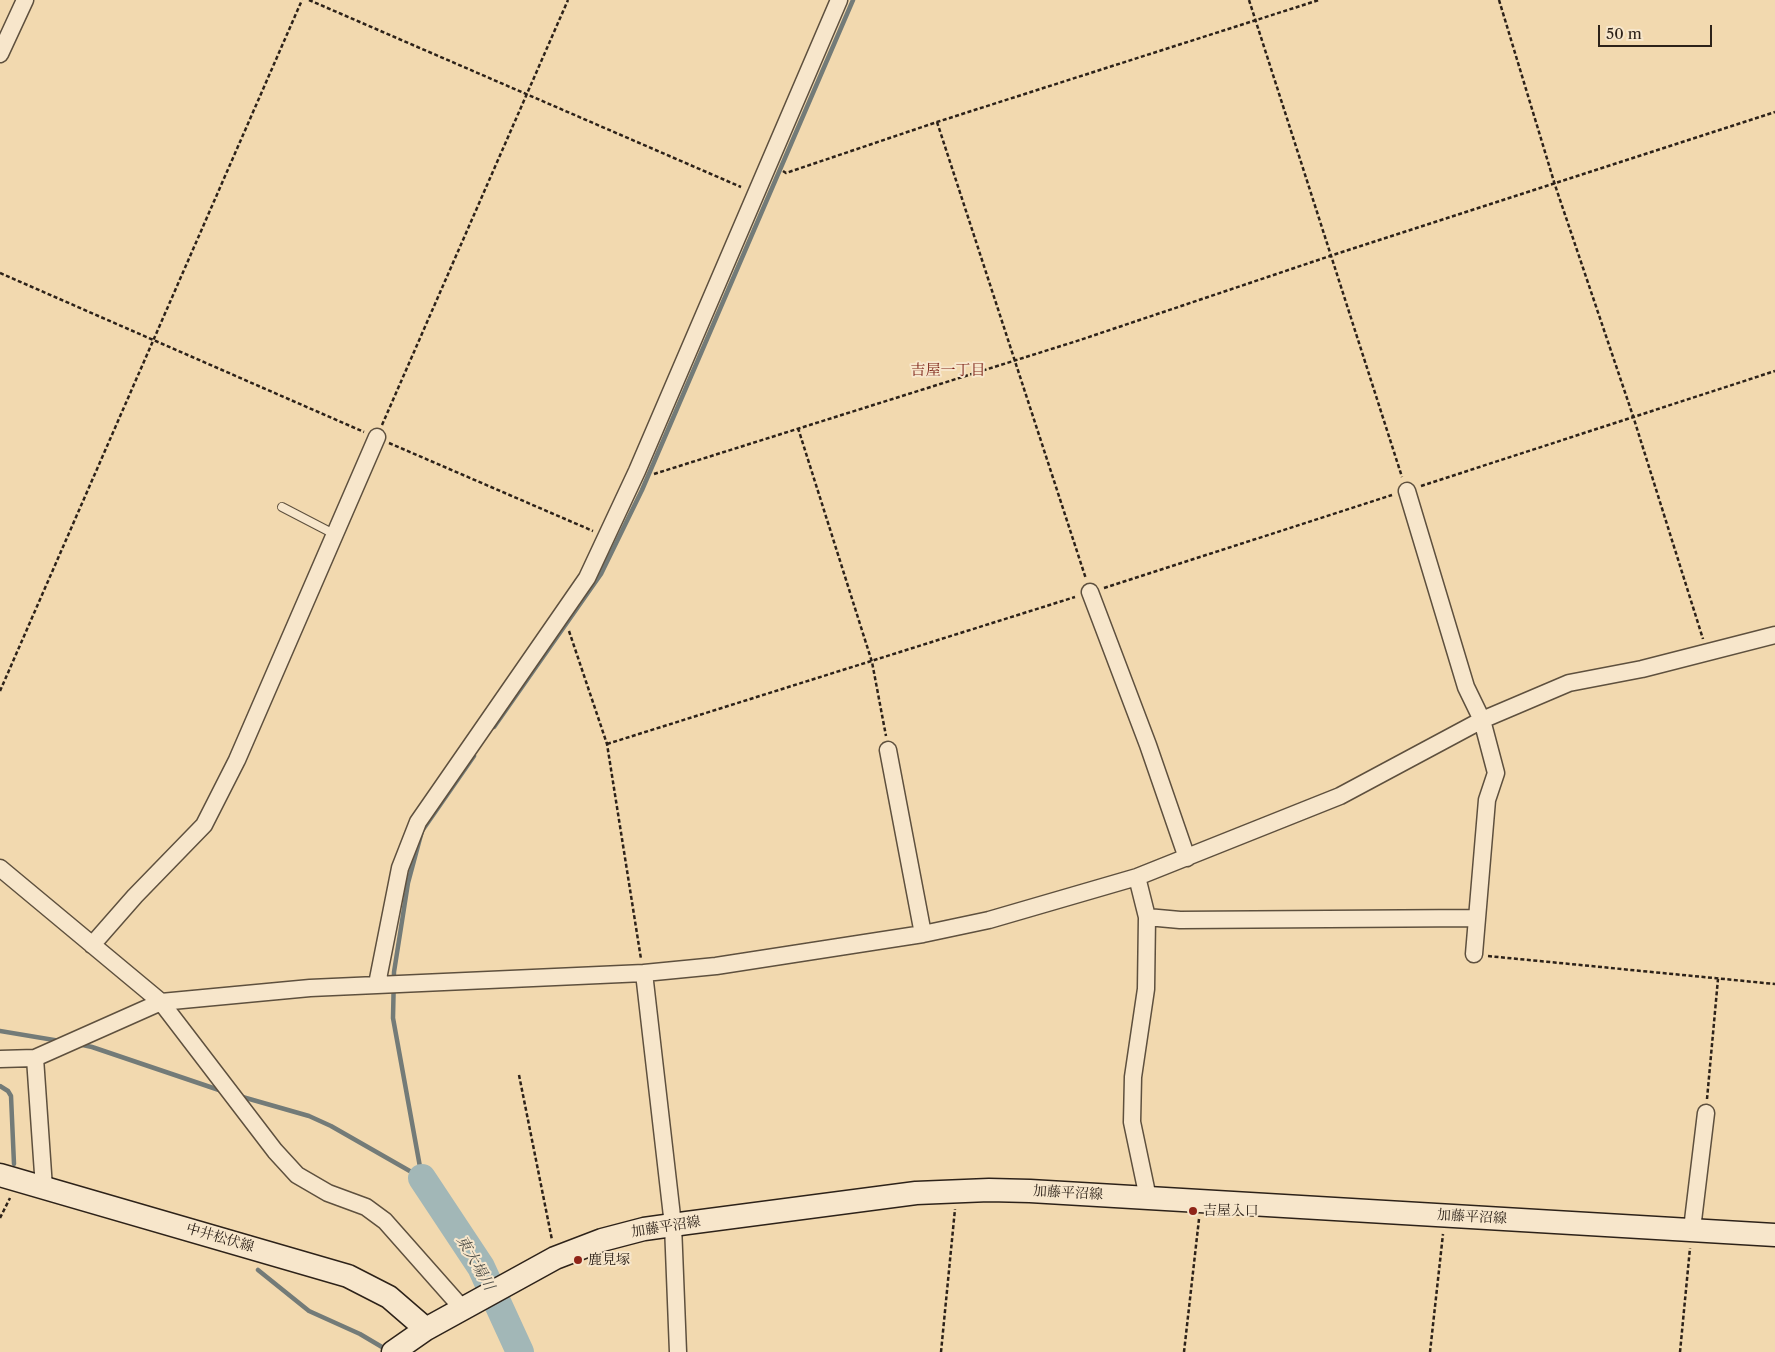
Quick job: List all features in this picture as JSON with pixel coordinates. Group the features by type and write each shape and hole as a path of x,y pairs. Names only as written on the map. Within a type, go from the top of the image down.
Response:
{"main road":[{"name":"中井松伏線","path":"8,1177 348,1276 389,1297 426,1329"},
{"name":"加藤平沼線","path":"405,1349 426,1329 555,1258 579,1247 623,1234 673,1225 864,1198 957,1191 1030,1191 1775,1235"}],"street":[{"path":"0,54 25,0"},
{"path":"377,984 400,868 418,822 587,578 637,471 839,0"},
{"path":"92,945 135,896 204,824 237,760 377,438"},
{"path":"1406,490 1466,687 1482,720 1496,773 1487,800 1474,954"},
{"path":"1090,592 1148,745 1187,858"},
{"path":"0,1059 34,1058 161,1002 310,988 644,973 716,966 923,934 989,920 1137,877 1340,796 1482,720 1569,683 1642,668 1707,651 1774,638"},
{"path":"888,750 923,934"},
{"path":"0,868 161,1002 275,1151 297,1175 328,1193 366,1207 385,1222 462,1308"},
{"path":"1137,877 1147,917 1146,989 1133,1077 1132,1122 1148,1198"},
{"path":"1147,917 1180,920 1476,918"},
{"path":"644,973 673,1225 678,1352"},
{"path":"34,1058 44,1188"},
{"path":"1692,1229 1706,1112"}],"lane":[{"path":"282,507 334,534"}],"path":[{"path":"0,691 302,0"},
{"path":"309,0 632,142 757,193"},
{"path":"377,438 568,0"},
{"path":"1249,0 1406,490"},
{"path":"786,173 937,122 1319,0"},
{"path":"1499,0 1555,184 1633,416 1707,651"},
{"path":"637,471 654,474 1080,340 1332,255 1775,112"},
{"path":"937,122 1016,359 1090,592"},
{"path":"0,273 153,342 606,537"},
{"path":"607,744 872,662 1775,371"},
{"path":"798,428 872,662 888,750"},
{"path":"563,613 607,744 644,973"},
{"path":"1474,954 1775,984"},
{"path":"1706,1112 1718,979"},
{"path":"519,1075 555,1258"},
{"path":"0,1218 8,1177"},
{"path":"941,1352 957,1191"},
{"path":"1184,1352 1201,1202"},
{"path":"1430,1352 1446,1216"},
{"path":"1680,1352 1692,1229"}],"waterway":[{"path":"494,727 601,574 642,490 853,0"},
{"path":"422,1178 393,1018 394,972 408,883 422,831 474,756"},
{"path":"0,1031 60,1041"},
{"path":"78,1044 222,1091"},
{"path":"0,1086 8,1091 11,1096 14,1164"},
{"path":"239,1096 309,1116 331,1126 422,1178"},
{"name":"東大場川","path":"422,1178 481,1267 520,1352"},
{"path":"258,1270 309,1311 360,1334 387,1350"}],"place":[{"name":"吉屋入口","path":"1193,1211"},
{"name":"鹿見塚","path":"578,1260"}],"district":[{"name":"吉屋一丁目","path":"948,371"}]}
